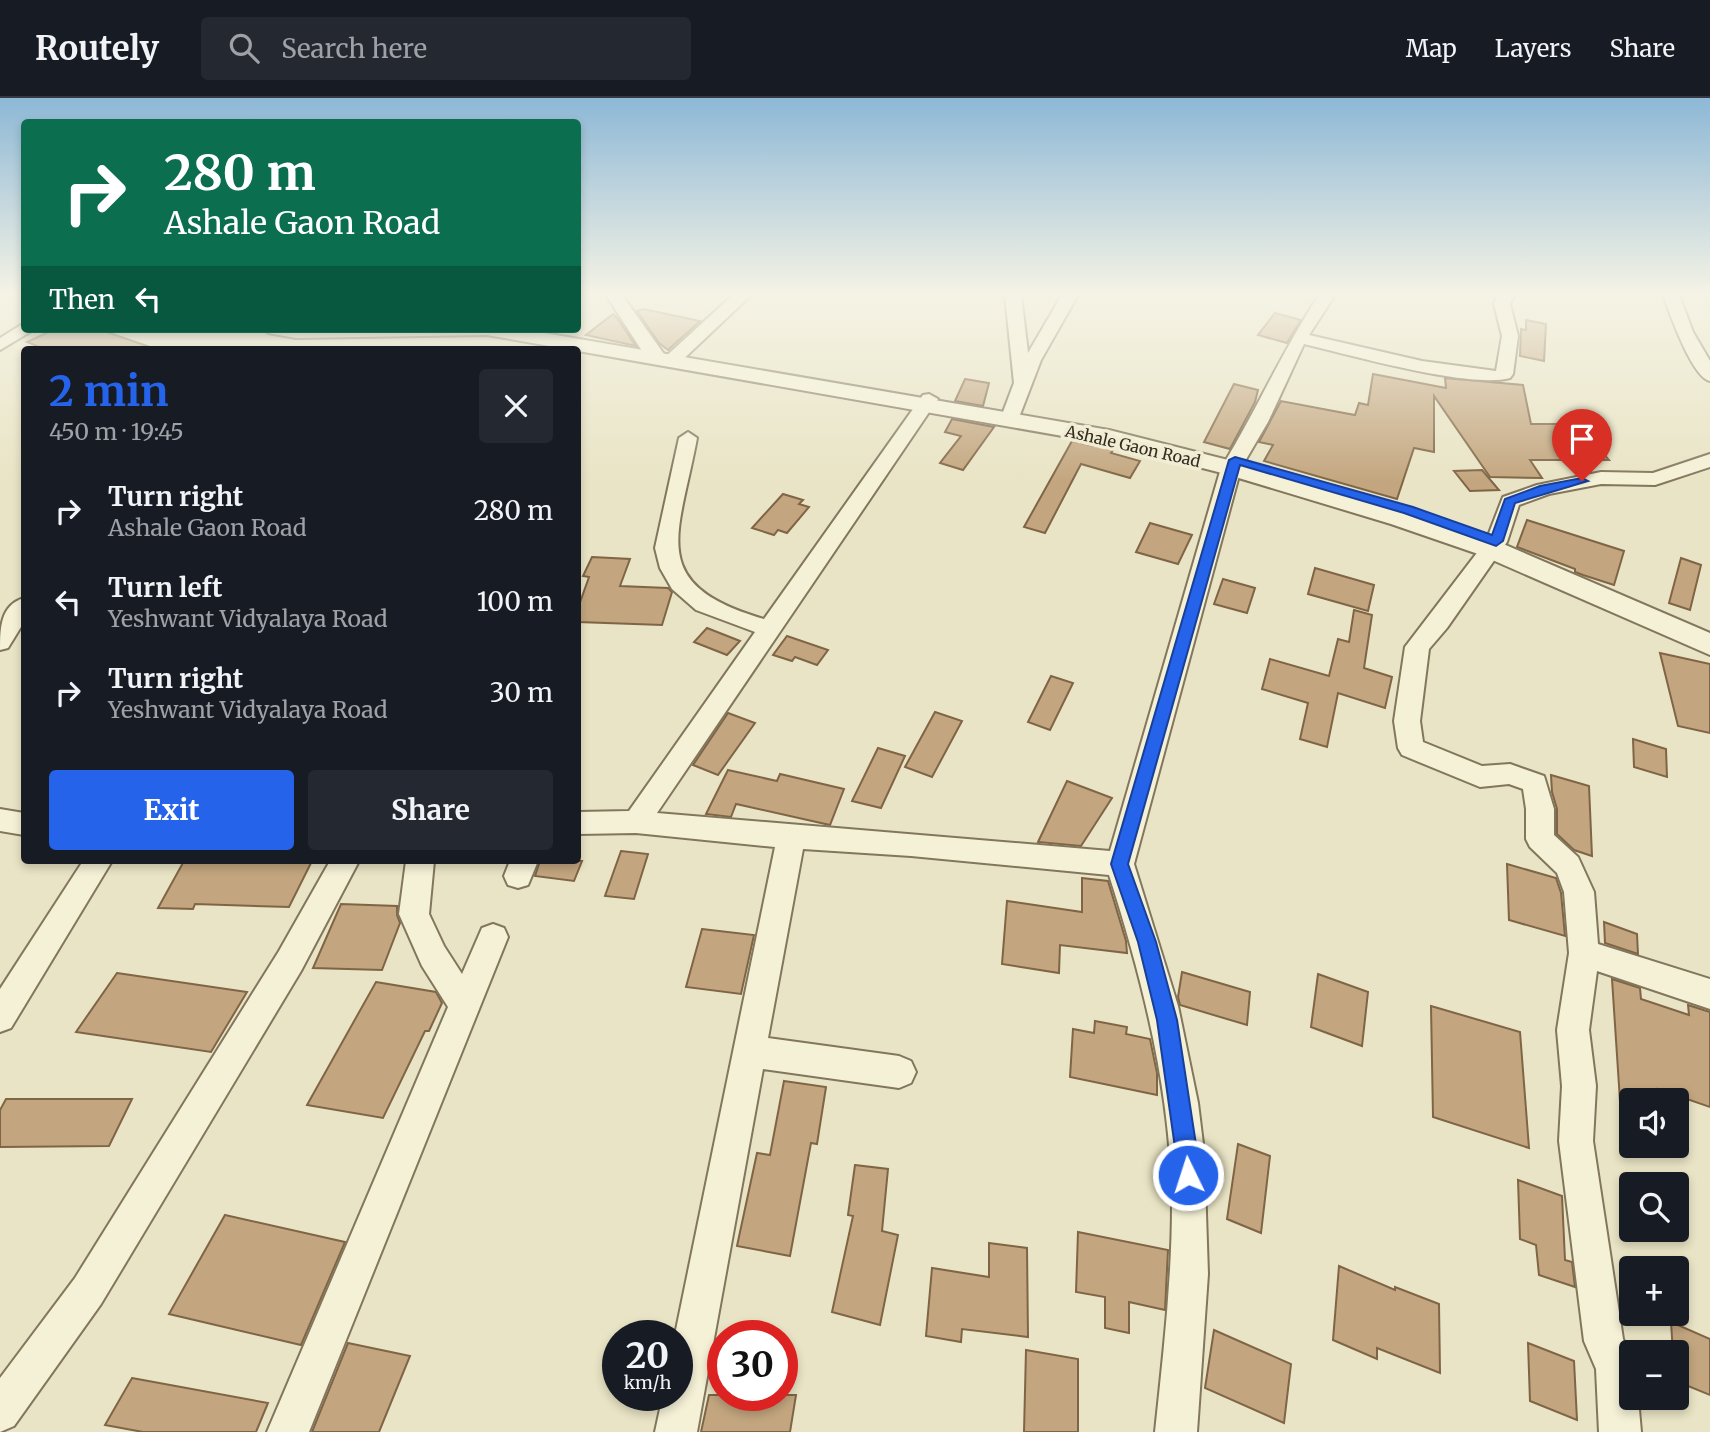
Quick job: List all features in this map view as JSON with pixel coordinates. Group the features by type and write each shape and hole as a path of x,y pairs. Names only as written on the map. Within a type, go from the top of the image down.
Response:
{"street":[{"name":"Ashale Gaon Road","path":"660,357 1110,433 1233,464 1494,545 1710,631"},
{"path":"1019,357 1022,385"},
{"path":"1010,416 1034,357"},
{"path":"1176,1432 1190,1250 1187,1151 1167,1020 1147,942 1120,864 1233,464 1259,422 1290,357"},
{"path":"1384,357 1422,366 1497,376 1504,374 1508,357"},
{"path":"1699,357 1710,376"},
{"path":"636,822 927,402"},
{"path":"688,438 666,548 669,564 682,587 706,609 770,629"},
{"path":"1619,1432 1616,1368 1604,1341 1576,1141 1579,1086 1573,1030 1584,953 1579,892 1568,866 1540,839 1540,809 1535,783 1510,774 1480,777 1411,748 1407,721 1416,647 1439,622 1494,545 1510,501 1544,489 1601,478 1655,479 1710,460"},
{"name":"Ashale Gaon Road","path":"1494,545 1710,645"},
{"path":"0,642 21,610"},
{"path":"0,820 21,824"},
{"path":"581,823 636,822 1120,864"},
{"path":"676,1432 791,837"},
{"path":"0,1017 96,864"},
{"path":"0,1412 95,1279 290,961 343,864"},
{"path":"420,864 414,914 433,956 465,1005"},
{"path":"288,1432 493,937"},
{"path":"1584,953 1710,994"},
{"path":"750,1051 899,1072"}],"building":[{"path":"1526,357 1544,357 1544,361"},
{"path":"1373,374 1446,388 1445,378 1523,385 1531,424 1578,424 1609,460 1530,460 1542,478 1490,477 1434,396 1434,452 1414,448 1397,499 1264,461 1273,445 1259,442 1281,401 1355,415 1359,403 1368,405"},
{"path":"965,379 989,383 983,406 955,401"},
{"path":"1234,384 1258,390 1255,402 1230,449 1204,442"},
{"path":"952,419 994,427 963,470 940,463 961,436 945,432"},
{"path":"1072,441 1113,450 1111,453 1140,461 1130,478 1081,464 1045,533 1024,527"},
{"path":"1482,470 1499,490 1470,491 1454,471"},
{"path":"783,494 803,500 799,504 809,507 787,533 778,530 774,535 752,528"},
{"path":"1527,520 1624,551 1614,585 1575,572 1575,569 1517,547"},
{"path":"1150,523 1192,535 1178,564 1136,552"},
{"path":"592,557 630,559 620,586 668,588 672,592 662,625 581,622 581,600 589,577 583,576"},
{"path":"1681,558 1701,565 1690,610 1669,603"},
{"path":"1315,568 1374,585 1368,611 1308,594"},
{"path":"1223,579 1255,588 1247,613 1214,604"},
{"path":"1354,610 1372,615 1364,668 1392,677 1385,708 1338,693 1327,747 1300,739 1308,703 1262,689 1270,659 1329,676 1338,639 1349,642"},
{"path":"707,628 740,641 727,655 694,642"},
{"path":"787,636 828,650 817,665 795,657 792,661 773,655"},
{"path":"1660,653 1710,664 1710,733 1678,726"},
{"path":"1051,676 1073,683 1050,730 1028,722"},
{"path":"935,712 962,721 932,777 905,767"},
{"path":"728,713 755,723 718,775 693,765"},
{"path":"1633,739 1666,749 1667,777 1634,767"},
{"path":"878,748 905,756 881,808 852,801"},
{"path":"728,770 777,781 780,774 844,789 830,825 736,804 731,817 706,814"},
{"path":"1551,775 1589,786 1592,856 1574,850 1557,834 1557,809"},
{"path":"1067,781 1112,798 1081,846 1038,842"},
{"path":"621,851 648,854 634,899 605,896"},
{"path":"182,864 310,864 289,907 195,904 193,909 158,908"},
{"path":"539,864 581,864 574,881 535,876"},
{"path":"1507,864 1556,878 1561,893 1565,936 1509,920"},
{"path":"1082,878 1108,881 1127,953 1060,945 1059,973 1002,964 1007,901 1082,912"},
{"path":"341,904 397,906 400,923 382,970 313,968"},
{"path":"1604,922 1637,934 1638,954 1605,943"},
{"path":"702,929 754,935 741,994 686,987"},
{"path":"1182,972 1250,992 1247,1025 1180,1005 1178,997"},
{"path":"117,973 247,992 211,1052 76,1032"},
{"path":"1318,974 1368,992 1362,1046 1311,1027"},
{"path":"1612,979 1640,988 1641,999 1689,1015 1688,1005 1710,1012 1710,1107 1689,1100 1689,1088 1619,1088"},
{"path":"376,982 436,992 442,1003 429,1031 425,1031 383,1118 307,1105"},
{"path":"1431,1006 1520,1032 1529,1148 1433,1117"},
{"path":"1095,1021 1127,1027 1126,1034 1150,1039 1157,1073 1157,1095 1070,1077 1073,1029 1094,1033"},
{"path":"784,1081 826,1087 817,1144 811,1143 790,1256 737,1246 757,1153 770,1155"},
{"path":"6,1099 132,1099 109,1146 0,1147 0,1110"},
{"path":"1238,1144 1270,1156 1261,1233 1227,1219"},
{"path":"855,1165 888,1169 882,1231 898,1235 880,1325 832,1312 853,1216 848,1215"},
{"path":"1518,1180 1562,1196 1565,1260 1572,1262 1575,1287 1539,1275 1536,1245 1520,1239"},
{"path":"225,1215 345,1242 301,1345 169,1314"},
{"path":"1078,1232 1168,1250 1165,1310 1129,1302 1129,1333 1105,1328 1105,1297 1076,1292"},
{"path":"989,1243 1027,1248 1028,1337 962,1329 961,1342 926,1336 932,1268 989,1277"},
{"path":"1339,1266 1395,1290 1395,1287 1439,1304 1440,1373 1377,1348 1377,1359 1333,1340"},
{"path":"1671,1326 1680,1326 1710,1339 1710,1395 1689,1386 1689,1340 1672,1340"},
{"path":"1214,1330 1291,1364 1284,1423 1205,1388"},
{"path":"348,1343 410,1356 379,1432 312,1432"},
{"path":"1528,1343 1574,1361 1577,1420 1530,1401"},
{"path":"1026,1350 1078,1359 1078,1432 1024,1432"},
{"path":"132,1378 268,1403 256,1432 143,1432 105,1425"},
{"path":"707,1404 707,1411 793,1411 790,1432 701,1432"}],"route":[{"path":"1188,1175 1187,1151 1167,1020 1147,942 1120,864 1235,460 1408,510 1496,541 1510,501 1544,489 1582,481"}]}
